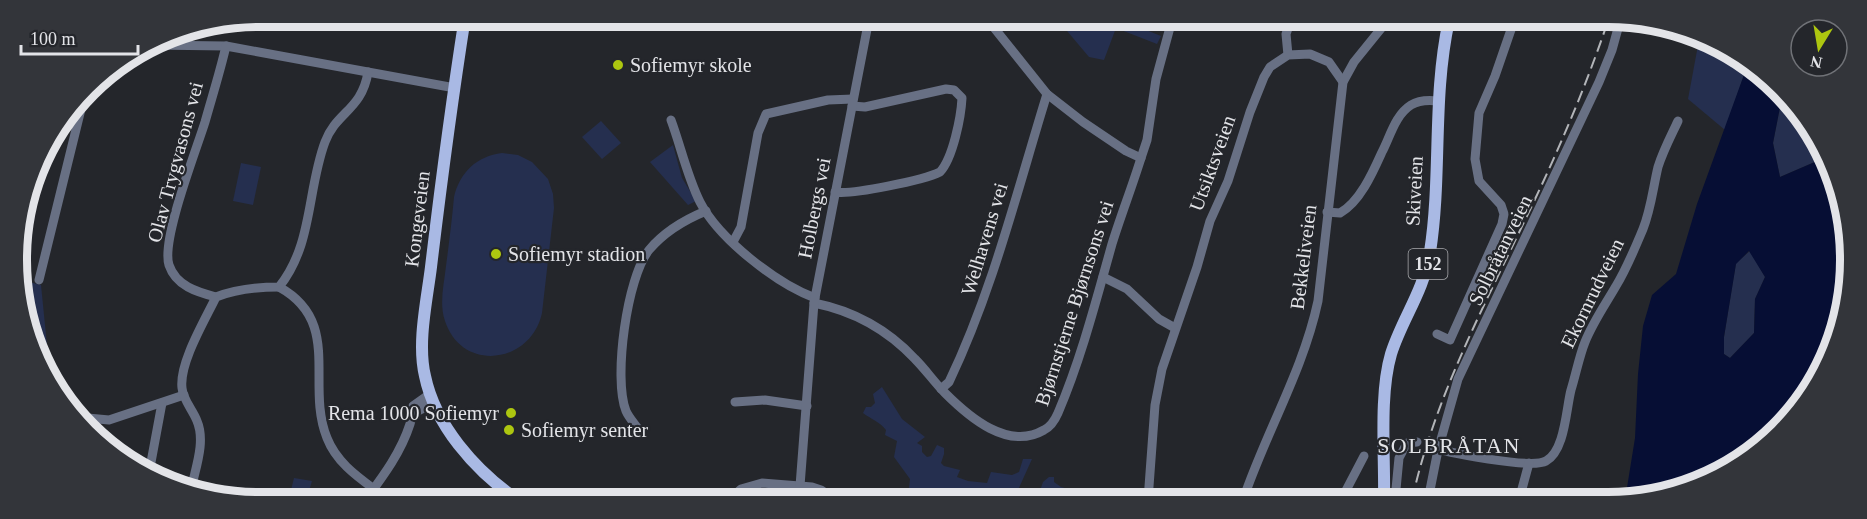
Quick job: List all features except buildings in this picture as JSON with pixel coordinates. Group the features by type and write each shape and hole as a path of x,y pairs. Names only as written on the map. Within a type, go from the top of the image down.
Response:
{"main road":[{"name":"Kongeveien","path":"464,27 442,179 423,345 424,371 432,398 460,445 504,492"},
{"name":"Skiveien","path":"1384,492 1387,370 1394,345 1417,297 1427,266 1434,210 1438,101 1448,27"}],"street":[{"name":"Holbergs vei","path":"800,492 814,300 867,27"},
{"path":"993,27 1047,94 1083,122 1126,151 1141,158"},
{"name":"Bjørnstjerne Bjørnsons vei","path":"671,120 694,187 706,212 733,243 786,283 814,300 852,313 887,332 916,359 941,389 972,417 993,430 1015,437 1035,434 1049,427 1057,414 1103,277 1147,140 1156,79 1170,27"},
{"path":"1288,27 1286,34 1288,55 1310,54 1320,57 1329,63 1343,82"},
{"name":"Bekkeliveien","path":"1246,492 1306,347 1318,301 1343,82 1362,50 1382,27"},
{"path":"1437,334 1450,340 1502,224 1504,214 1501,205 1479,181 1475,159 1479,113 1512,27"},
{"name":"Solbråtanveien","path":"1429,492 1434,448 1458,379 1599,82 1618,27"},
{"path":"170,45 226,46 455,88"},
{"name":"Olav Trygvasons vei","path":"216,297 185,286 172,273 167,253 178,205 226,46"},
{"name":"Utsiktsveien","path":"1149,492 1155,405 1162,369 1175,328 1197,267 1210,221 1228,181 1264,77 1270,67 1288,55"},
{"path":"279,286 297,260 325,142 334,126 362,95 368,72"},
{"path":"733,243 741,227 758,133 766,114 828,100 865,107 946,89 954,90 962,98 950,154 940,172 919,179 851,192 835,192"},
{"name":"Welhavens vei","path":"941,389 949,382 977,320 1003,245 1047,94"},
{"path":"1328,212 1340,213 1356,197 1401,115 1410,105 1420,101 1438,101"},
{"path":"39,279 80,112"},
{"name":"Ekornrudveien","path":"1529,463 1546,461 1560,443 1584,344 1594,322 1628,265 1650,208 1659,164 1678,121"},
{"path":"639,430 626,411 623,396 623,345 628,298 648,251 671,229 706,212"},
{"path":"1103,277 1127,289 1159,319 1175,328"},
{"path":"192,482 200,431 184,395 182,377 187,356 216,297 252,287 279,286 297,298 309,312 317,333 320,402 327,438 335,454 354,474 374,489"},
{"path":"90,418 109,420 184,395"},
{"path":"372,492 390,466 404,439 414,404 432,398"},
{"path":"735,402 765,400 807,406"},
{"path":"151,465 162,403"},
{"path":"1394,492 1401,451 1407,443 1417,442"},
{"path":"1434,448 1529,463 1521,492"},
{"path":"1345,492 1364,456"},
{"path":"738,492 751,484 762,483 812,487 824,492"}],"shaded area":[{"path":"1064,27 1139,27 1161,36 1157,44 1116,28 1104,60 1089,57"},
{"path":"1698,46 1724,58 1745,72 1725,130 1688,99"},
{"path":"1745,72 1781,104 1773,143 1780,177 1818,161 1828,185 1836,214 1840,244 1840,275 1836,305 1828,334 1809,376 1792,401 1761,434 1724,461 1682,480 1653,488 1626,492 1635,438 1643,326 1652,295 1676,274 1697,204","holes":["1749,251 1765,277 1755,299 1754,333 1730,358 1724,354 1724,337 1736,264"]},
{"path":"1781,104 1801,130 1818,161 1780,177 1773,143"},
{"path":"601,121 621,143 602,159 582,137"},
{"path":"673,145 682,178 696,201 688,205 650,162"},
{"path":"502,153 518,155 532,162 548,179 553,194 554,208 542,313 535,330 525,343 511,352 496,356 480,355 466,349 454,338 443,314 443,287 457,188 465,173 477,162"},
{"path":"241,163 261,167 253,205 233,201"},
{"path":"1750,251 1765,277 1755,299 1754,333 1730,358 1724,354 1724,337 1736,263"},
{"path":"28,282 41,285 48,355 35,320"},
{"path":"882,387 902,419 925,437 917,443 922,446 922,452 927,457 931,456 937,445 944,448 941,463 960,470 957,477 987,483 991,472 1012,475 1019,472 1023,459 1032,459 1017,492 912,492 909,488 910,479 894,457 897,441 885,435 884,427 863,413 866,407 871,407 875,403 873,394"},
{"path":"1049,477 1054,477 1054,482 1061,487 1080,492 1039,492 1043,482"},
{"path":"294,478 312,481 309,492 290,492"}],"railway":[{"path":"1414,492 1421,463 1446,391 1476,321 1560,145 1606,27"}],"place":[{"name":"Sofiemyr skole","path":"618,65"},
{"name":"Sofiemyr stadion","path":"496,254"},
{"name":"Rema 1000 Sofiemyr","path":"511,413"},
{"name":"Sofiemyr senter","path":"509,430"}],"district":[{"name":"SOLBRÅTAN","path":"1449,445"}]}
